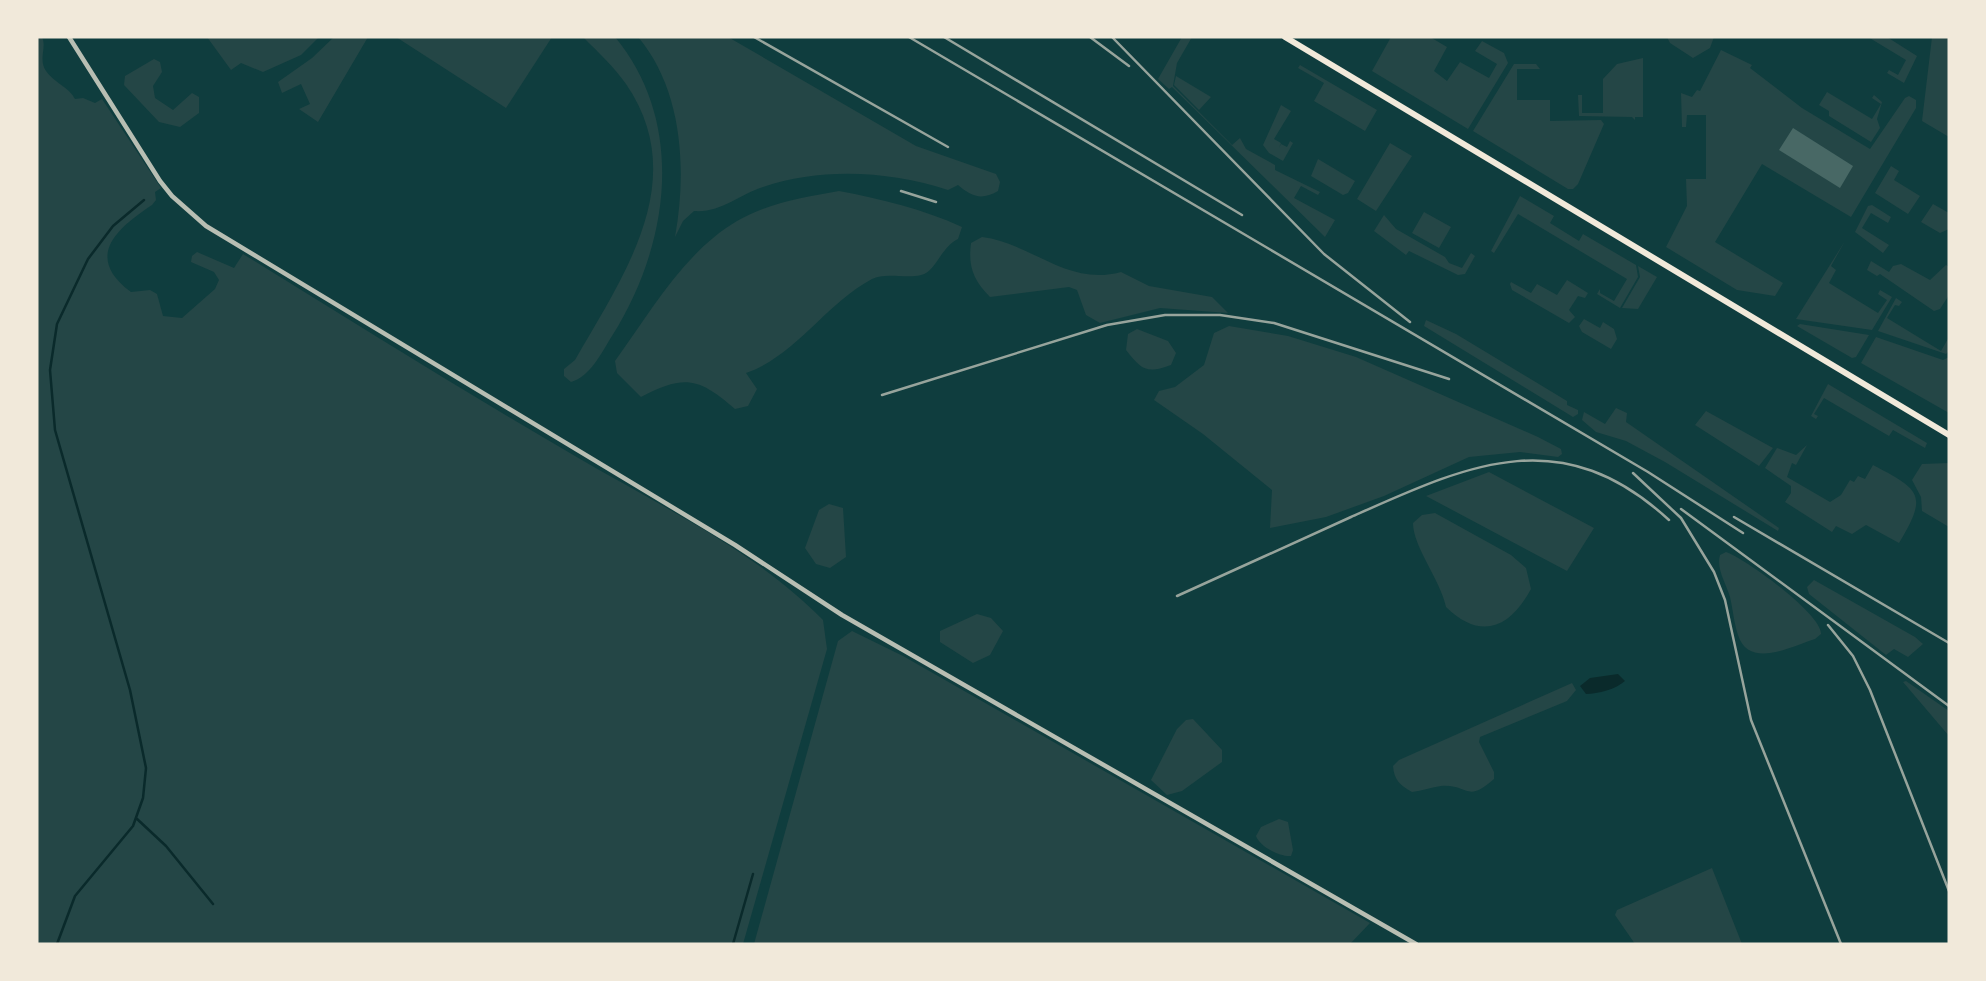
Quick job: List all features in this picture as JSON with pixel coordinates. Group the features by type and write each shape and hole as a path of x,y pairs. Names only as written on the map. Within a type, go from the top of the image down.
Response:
{"main road":[{"path":"1284,37 1949,435"}],"street":[{"path":"68,37 160,181 179,203 206,226 735,545 842,615 1416,944"}],"shaded area":[{"path":"37,37 42,37 43,62 49,75 75,99 83,98 95,103 102,99 161,188 155,192 156,200 152,205 117,234 107,255 109,267 131,292 150,290 157,294 163,316 182,318 215,289 219,280 214,272 191,262 192,256 197,252 234,268 243,254 491,407 737,550 796,595 823,620 827,649 743,944 37,944"},
{"path":"207,37 319,37 301,55 263,72 241,63 231,70"},
{"path":"334,37 368,37 318,122 299,109 310,104 301,84 282,93 278,82 312,58"},
{"path":"396,37 552,37 506,108"},
{"path":"583,37 615,37 638,71 653,108 661,146 662,185 657,225 647,264 631,301 595,363 584,375 571,382 564,376 564,369 575,360 630,261 643,227 652,191 653,156 645,120 626,84"},
{"path":"638,37 728,37 916,146 996,174 1000,182 998,191 981,196 967,192 958,185 948,190 880,175 809,176 754,190 713,209 694,211 683,221 675,237 681,185 678,132 664,81 653,58"},
{"path":"1182,37 1192,37 1177,63 1173,86 1232,145 1240,138 1246,149 1275,165 1275,170 1320,192 1318,195 1301,186 1294,198 1335,220 1325,237 1172,87 1169,89 1158,79"},
{"path":"1391,37 1430,37 1447,47 1434,71 1447,81 1460,62 1489,78 1497,64 1475,51 1482,41 1504,53 1508,63 1468,129 1372,71"},
{"path":"1667,37 1714,37 1710,48 1693,58 1670,43"},
{"path":"1868,37 1887,37 1917,56 1904,83 1887,73 1889,70 1898,75 1906,60"},
{"path":"1932,37 1949,37 1949,137 1922,121"},
{"path":"1721,50 1752,65 1750,68 1802,108 1870,149 1905,98 1909,96 1916,100 1916,108 1851,217 1762,164 1715,242 1783,283 1775,296 1737,290 1666,247 1687,206 1686,179 1706,179 1706,115 1687,115 1686,127 1682,127 1681,93 1692,97 1697,90 1700,91"},
{"path":"1643,58 1643,117 1635,117 1635,120 1632,117 1579,116 1578,95 1582,95 1582,113 1603,113 1603,79 1617,64"},
{"path":"154,59 160,62 162,72 153,86 155,98 173,110 192,93 199,97 199,113 180,127 159,122 124,85 125,76"},
{"path":"1514,64 1536,64 1540,69 1517,69 1517,100 1550,100 1550,121 1601,120 1604,124 1578,184 1573,189 1568,189 1473,131"},
{"path":"1300,65 1377,110 1365,131 1314,101 1324,83 1298,68"},
{"path":"1176,76 1211,97 1199,110 1174,85"},
{"path":"1827,92 1872,119 1881,104 1872,98 1874,95 1882,102 1877,119 1880,128 1871,142 1829,116 1829,111 1819,105"},
{"path":"1281,105 1291,111 1274,139 1281,143 1279,148 1281,144 1287,147 1290,141 1293,143 1283,161 1269,153 1263,145"},
{"path":"1390,143 1412,156 1376,211 1357,199"},
{"path":"1318,159 1355,181 1348,193 1343,195 1311,176"},
{"path":"1891,166 1899,171 1894,180 1920,196 1908,214 1875,193"},
{"path":"839,191 902,205 962,227 958,239 926,273 877,277 855,289 781,354 746,373 757,389 748,406 735,409 711,391 691,383 669,385 641,397 617,373 615,361 655,304 684,266 718,234 761,210"},
{"path":"1520,196 1554,216 1550,223 1579,241 1583,234 1636,265 1638,277 1620,308 1597,294 1600,289 1600,293 1614,301 1627,279 1518,214 1494,253 1491,251"},
{"path":"1933,204 1949,213 1949,229 1940,233 1921,222"},
{"path":"1872,205 1891,217 1888,223 1871,213 1862,228 1889,245 1883,253 1855,232 1868,206"},
{"path":"1424,212 1451,227 1439,248 1412,233"},
{"path":"1384,215 1396,229 1445,257 1449,263 1462,268 1471,253 1475,256 1465,274 1458,275 1409,251 1406,255 1374,231"},
{"path":"982,237 1017,247 1084,274 1121,272 1149,286 1212,297 1228,313 1160,308 1100,323 1086,315 1077,290 1069,287 990,297 979,285 970,259 971,243"},
{"path":"1845,241 1831,266 1836,270 1829,283 1878,313 1887,300 1878,294 1880,290 1892,297 1872,330 1796,319"},
{"path":"1871,261 1889,272 1893,266 1901,264 1930,280 1946,265 1949,267 1949,295 1940,309 1934,311 1880,274 1877,276 1867,270"},
{"path":"1638,266 1657,277 1638,309 1622,308 1640,277"},
{"path":"1567,280 1588,293 1585,298 1578,296 1569,310 1575,317 1569,323 1512,290 1510,284 1511,282 1531,293 1537,284 1557,295"},
{"path":"1896,298 1902,302 1899,306 1895,305 1887,318 1941,351 1949,337 1949,351 1946,354 1878,331"},
{"path":"1584,319 1600,328 1603,322 1614,329 1617,339 1611,349 1582,332 1579,326"},
{"path":"1426,320 1456,334 1567,401 1567,405 1578,410 1578,414 1573,417 1424,326"},
{"path":"1800,324 1869,335 1856,357 1852,358 1797,326"},
{"path":"1229,326 1288,336 1356,357 1538,437 1561,449 1562,454 1558,457 1520,452 1469,457 1384,496 1326,517 1270,528 1272,490 1203,434 1154,400 1159,391 1175,387 1204,365 1214,333"},
{"path":"1137,329 1168,341 1176,353 1171,365 1150,369 1136,362 1126,350 1128,334"},
{"path":"1876,337 1943,360 1949,357 1949,413 1861,363"},
{"path":"1828,384 1927,443 1925,448 1893,430 1889,436 1824,398 1814,414 1818,416 1816,419 1811,416"},
{"path":"1616,408 1627,413 1626,422 1779,528 1778,531 1665,462 1626,441 1596,432 1582,420 1584,412 1605,424"},
{"path":"1706,411 1773,448 1759,466 1695,425"},
{"path":"1807,445 1796,465 1792,463 1787,477 1830,502 1841,495 1850,480 1854,482 1858,476 1865,479 1873,465 1910,488 1915,495 1914,514 1899,543 1866,525 1852,534 1836,526 1832,532 1785,502 1791,493 1791,486 1765,468 1777,448 1796,455"},
{"path":"1949,463 1949,527 1922,511 1921,497 1912,480 1922,464"},
{"path":"1489,472 1594,528 1567,571 1426,496"},
{"path":"829,504 843,508 846,557 830,568 816,564 805,548 819,510"},
{"path":"1435,513 1511,555 1526,568 1531,589 1514,613 1504,621 1483,627 1459,618 1446,607 1414,532 1413,523 1422,515"},
{"path":"1726,552 1765,576 1797,601 1818,625 1821,634 1815,639 1772,653 1751,651 1744,646 1735,626 1730,597 1719,566 1720,555"},
{"path":"1814,580 1923,644 1908,657 1894,649 1886,655 1809,594 1807,587"},
{"path":"977,614 991,618 1003,631 990,655 973,663 940,642 940,631"},
{"path":"852,631 903,656 1370,923 1350,944 754,944 838,641"},
{"path":"1618,674 1625,681 1607,690 1586,694 1580,686 1590,678"},
{"path":"1906,681 1949,711 1949,736 1903,682"},
{"path":"1572,683 1576,690 1567,701 1480,737 1479,742 1494,772 1494,779 1478,790 1472,792 1441,786 1412,792 1396,779 1393,766 1399,760"},
{"path":"1193,719 1222,750 1222,762 1182,791 1167,795 1151,780 1177,729 1186,720"},
{"path":"1279,819 1288,822 1293,850 1291,856 1271,850 1256,836 1261,827"},
{"path":"1712,868 1742,944 1635,944 1615,915 1617,910"}],"building":[{"path":"1793,128 1853,166 1840,188 1779,150"}],"waterway":[{"path":"57,944 75,896 133,826 143,798 146,768 130,690 55,430 50,370 57,324 88,259 113,226 144,200"},
{"path":"136,818 166,846 213,904"},
{"path":"733,944 753,874"}],"railway":[{"path":"754,37 948,147"},
{"path":"909,37 1648,472 1743,533"},
{"path":"944,37 1242,215"},
{"path":"1090,37 1129,66"},
{"path":"1112,37 1324,254 1410,322"},
{"path":"901,191 936,202"},
{"path":"882,395 1107,325 1165,315 1220,315 1274,323 1449,379"},
{"path":"1177,596 1435,481 1474,469 1513,462 1551,461 1590,470 1629,489 1669,520"},
{"path":"1633,473 1681,518 1714,572 1725,600 1751,720 1841,944"},
{"path":"1681,509 1949,706"},
{"path":"1734,517 1949,643"},
{"path":"1828,625 1853,656 1870,690 1949,891"}]}
